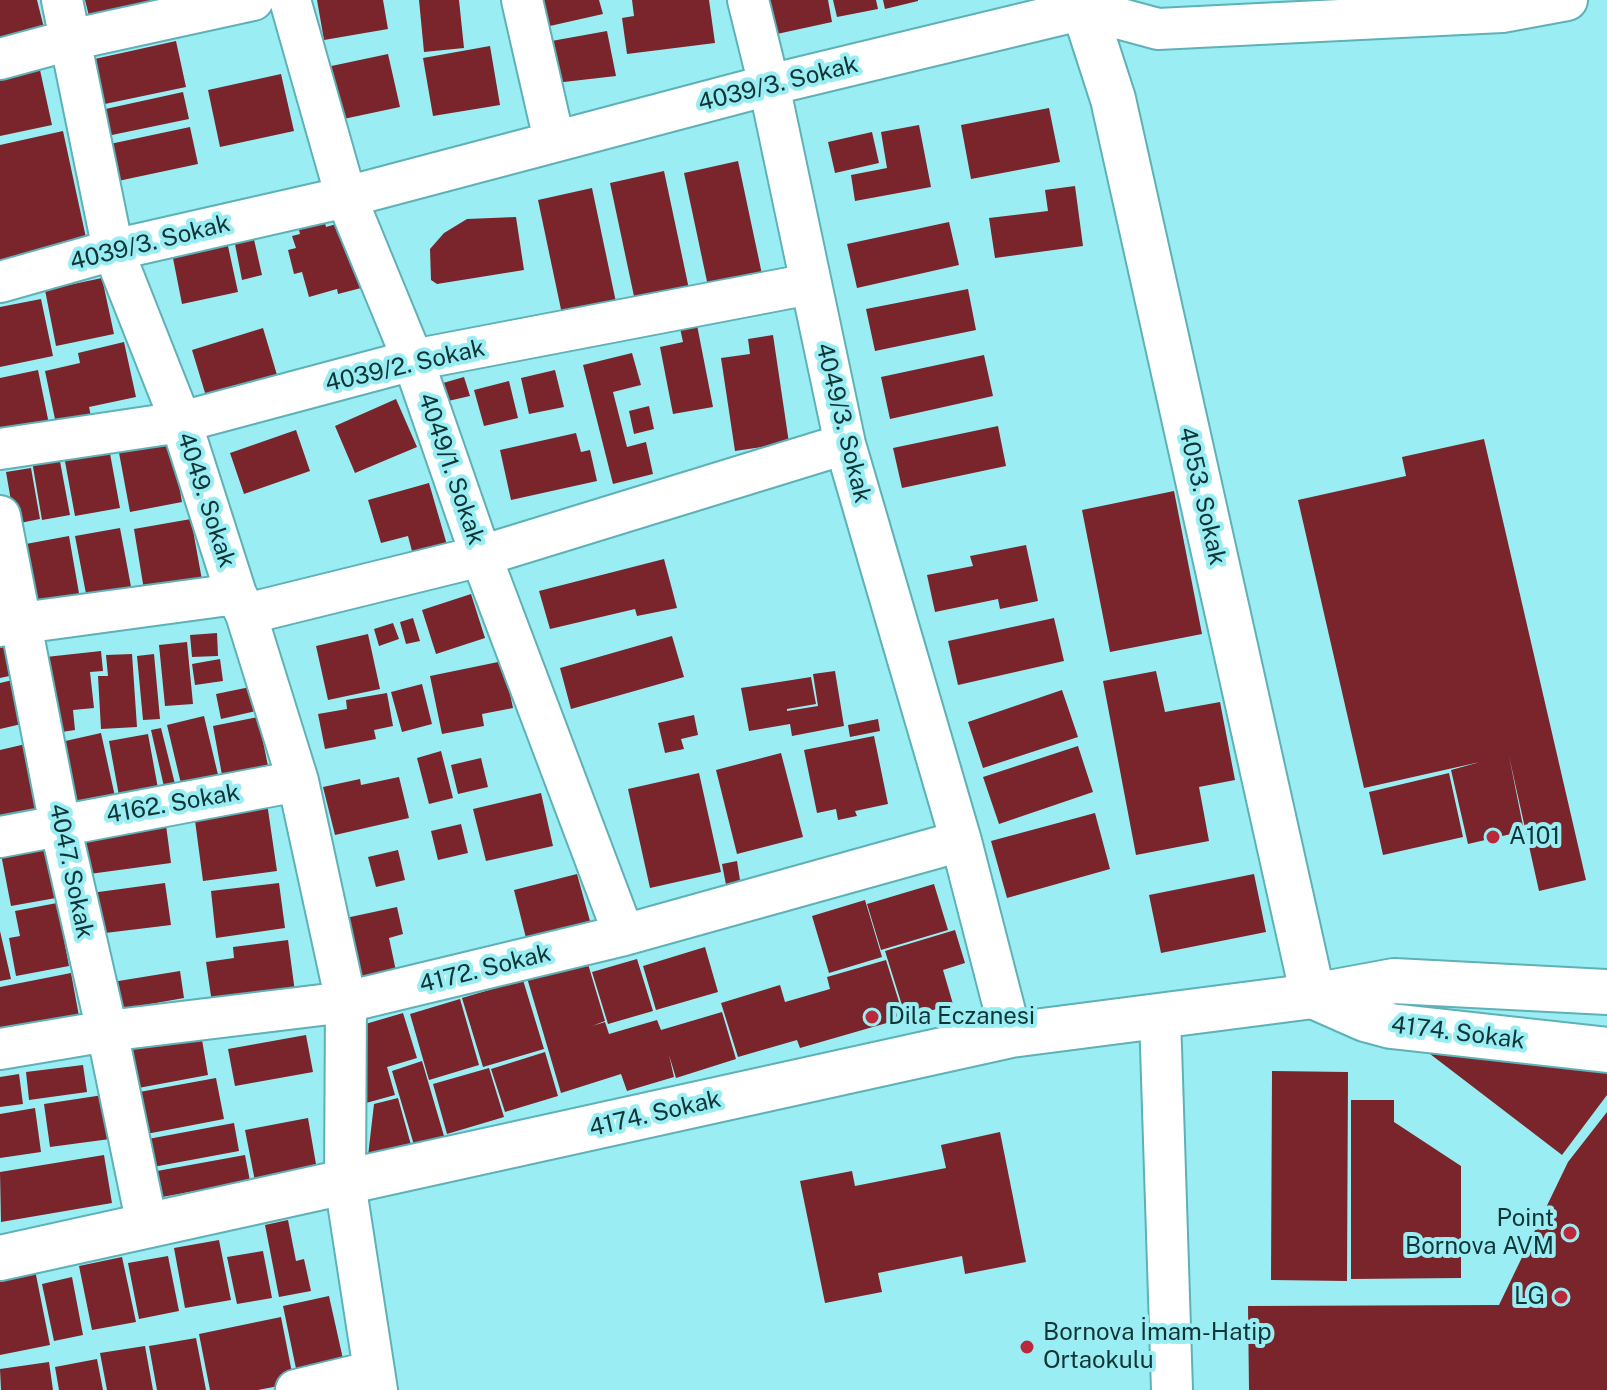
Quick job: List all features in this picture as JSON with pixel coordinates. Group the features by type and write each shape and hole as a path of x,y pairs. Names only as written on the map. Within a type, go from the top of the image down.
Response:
{"main road":[{"name":"4053. Sokak","path":"1082,5 1113,99 1313,996"},
{"name":"4174. Sokak","path":"0,1258 1011,1035 1313,996 1394,981 1607,992"},
{"name":"4174. Sokak","path":"1313,996 1365,1019 1391,1026 1607,1050"}],"street":[{"name":"4049. Sokak","path":"62,0 113,250 181,422 298,781 346,1002 345,1183 376,1381"},
{"path":"0,59 70,40 253,0"},
{"name":"4049/1. Sokak","path":"290,0 346,197 413,360 481,556 624,935"},
{"path":"522,0 554,140"},
{"name":"4049/3. Sokak","path":"748,0 845,444 961,841 1011,1035"},
{"name":"4039/3. Sokak","path":"0,282 113,250 346,197 554,140 1082,5 1158,29 1502,12 1567,0"},
{"name":"4039/2. Sokak","path":"0,449 181,422 413,360 810,284"},
{"path":"10,624 241,604 481,556 845,444"},
{"name":"4047. Sokak","path":"0,516 10,624 107,1031 147,1225"},
{"name":"4162. Sokak","path":"0,837 298,781"},
{"name":"4172. Sokak","path":"0,1049 107,1031 346,1002 624,935 961,841"},
{"path":"1160,1016 1172,1390"},
{"path":"296,1390 376,1381"}],"building":[{"path":"0,0 37,0 44,28 0,38"},
{"path":"85,0 178,0 91,24"},
{"path":"317,0 383,0 388,29 324,40"},
{"path":"419,0 459,0 464,48 424,52"},
{"path":"535,0 599,0 603,14 541,28"},
{"path":"632,0 709,0 715,43 627,54 622,18 634,16"},
{"path":"757,0 828,0 832,22 763,37"},
{"path":"833,0 876,0 878,9 837,17"},
{"path":"883,0 918,0 918,1 885,9"},
{"path":"607,31 616,76 555,83 546,42"},
{"path":"176,41 186,87 100,105 90,60"},
{"path":"490,46 500,105 433,116 423,58"},
{"path":"388,54 400,107 334,121 322,68"},
{"path":"40,70 52,125 0,136 0,78"},
{"path":"281,74 294,131 220,147 208,90"},
{"path":"183,92 189,119 107,136 101,110"},
{"path":"1049,108 1060,162 971,179 961,125"},
{"path":"919,125 931,187 855,201 851,175 887,168 881,132"},
{"path":"190,127 198,164 118,181 110,144"},
{"path":"63,131 88,247 0,266 0,145"},
{"path":"872,132 879,163 835,173 828,142"},
{"path":"738,161 763,279 709,291 684,173"},
{"path":"664,171 689,289 635,301 610,183"},
{"path":"1075,186 1083,246 995,258 989,218 1048,211 1045,190"},
{"path":"592,188 617,307 563,319 538,200"},
{"path":"516,217 524,270 437,284 431,280 430,249 444,233 467,219"},
{"path":"324,219 326,227 347,221 365,287 338,294 337,289 309,297 302,272 294,274 288,250 296,248 292,236 300,234 298,226"},
{"path":"949,222 959,265 857,288 847,244"},
{"path":"253,235 262,275 242,280 234,239"},
{"path":"226,237 238,292 182,304 171,248"},
{"path":"102,278 114,334 56,346 45,290"},
{"path":"968,289 976,330 875,351 866,309"},
{"path":"41,299 53,356 0,367 0,307"},
{"path":"697,325 713,407 673,414 660,347 683,342 680,328"},
{"path":"263,328 280,385 209,406 192,350"},
{"path":"773,335 789,443 735,451 721,358 750,354 748,339"},
{"path":"124,342 136,397 89,407 91,416 56,424 45,371 80,363 78,353"},
{"path":"632,353 641,385 613,392 627,447 646,442 653,474 613,484 583,365"},
{"path":"984,355 993,396 890,419 881,377"},
{"path":"38,370 49,424 0,434 0,378"},
{"path":"555,370 564,407 529,414 521,378"},
{"path":"464,377 470,396 448,401 443,383"},
{"path":"509,381 518,418 484,426 474,390"},
{"path":"396,399 417,447 355,473 335,426"},
{"path":"649,406 654,429 634,434 629,411"},
{"path":"998,426 1006,466 902,488 893,448"},
{"path":"296,430 310,471 244,494 230,453"},
{"path":"170,433 182,502 130,512 117,442"},
{"path":"576,433 581,452 590,450 597,481 511,500 500,450"},
{"path":"1484,439 1586,880 1539,891 1509,756 1524,831 1468,844 1451,770 1480,762 1364,788 1298,500 1406,476 1402,457"},
{"path":"109,448 120,508 75,516 64,456"},
{"path":"59,456 70,515 42,520 32,461"},
{"path":"31,468 40,519 15,524 6,472"},
{"path":"429,483 447,545 413,555 408,536 381,543 368,500"},
{"path":"1174,491 1202,634 1110,652 1082,510"},
{"path":"191,519 202,580 144,590 134,529"},
{"path":"120,528 132,592 87,599 75,536"},
{"path":"69,536 80,599 26,609 15,546"},
{"path":"1026,545 1038,601 1000,609 998,599 935,612 927,575 973,566 970,556"},
{"path":"664,559 677,608 637,616 635,609 550,629 539,591"},
{"path":"471,594 485,638 436,654 422,610"},
{"path":"413,618 420,641 406,644 400,622"},
{"path":"1054,618 1064,661 958,685 948,641"},
{"path":"393,623 399,639 379,646 374,629"},
{"path":"217,633 218,656 192,657 190,635"},
{"path":"368,634 380,689 328,700 316,646"},
{"path":"672,636 684,677 571,709 560,668"},
{"path":"6,639 14,675 0,678 0,641"},
{"path":"187,642 193,704 165,706 159,645"},
{"path":"101,651 103,671 90,672 94,708 73,710 75,730 55,733 46,657"},
{"path":"132,654 137,727 101,729 98,676 108,676 106,655"},
{"path":"154,654 160,719 143,720 137,656"},
{"path":"220,659 223,681 195,685 192,664"},
{"path":"503,661 513,708 482,714 484,726 442,734 430,676"},
{"path":"835,671 844,726 792,736 790,724 749,731 741,688 811,677 816,704 787,711 818,706 813,674"},
{"path":"1156,671 1165,712 1220,702 1235,780 1199,787 1209,841 1136,855 1103,681"},
{"path":"21,678 30,722 0,729 0,683"},
{"path":"422,684 432,724 402,732 391,692"},
{"path":"250,687 256,711 221,719 216,694"},
{"path":"1062,690 1078,737 983,768 968,722"},
{"path":"387,693 393,726 374,730 376,739 325,749 318,714 347,709 346,700"},
{"path":"694,715 698,735 681,739 684,749 665,753 658,723"},
{"path":"204,716 219,779 182,788 167,725"},
{"path":"258,717 268,766 222,775 213,726"},
{"path":"878,719 880,731 850,737 848,725"},
{"path":"161,728 176,788 165,791 151,730"},
{"path":"101,733 116,801 67,813 52,744"},
{"path":"148,734 159,794 120,801 109,741"},
{"path":"874,736 888,804 855,811 857,816 838,820 836,809 817,813 804,750"},
{"path":"30,743 45,811 0,820 0,750"},
{"path":"1078,746 1093,792 999,824 983,777"},
{"path":"441,751 453,798 429,804 417,758"},
{"path":"781,753 803,837 737,854 716,770"},
{"path":"481,758 488,787 458,794 451,765"},
{"path":"699,773 721,872 650,888 628,789"},
{"path":"1449,773 1463,837 1383,855 1369,792"},
{"path":"399,777 409,818 335,835 323,787 360,779 361,785"},
{"path":"541,793 553,846 486,861 473,809"},
{"path":"267,803 277,871 203,881 194,813"},
{"path":"1095,813 1110,869 1007,898 991,841"},
{"path":"461,824 468,853 438,860 431,831"},
{"path":"166,825 171,863 82,875 77,837"},
{"path":"56,835 67,896 11,906 0,849"},
{"path":"398,850 405,880 376,887 368,857"},
{"path":"737,861 742,893 728,895 722,864"},
{"path":"577,874 590,921 526,938 514,890"},
{"path":"1254,874 1266,932 1161,953 1149,895"},
{"path":"165,883 171,925 97,934 91,893"},
{"path":"279,883 285,928 216,938 211,891"},
{"path":"934,884 948,930 881,950 867,904"},
{"path":"865,900 882,957 829,973 812,916"},
{"path":"57,903 69,966 16,976 9,938 20,936 15,911"},
{"path":"397,907 403,934 389,938 396,971 355,980 341,919"},
{"path":"955,930 965,963 943,970 953,1004 906,1018 885,951"},
{"path":"0,931 11,979 0,981"},
{"path":"288,940 295,992 212,1003 206,962 234,958 233,947"},
{"path":"705,947 718,992 656,1010 643,966"},
{"path":"585,954 605,1021 592,1026 605,1022 609,1034 657,1020 661,1030 722,1012 736,1059 676,1078 669,1055 674,1077 627,1091 621,1074 561,1093 525,971"},
{"path":"637,959 653,1011 608,1024 592,972"},
{"path":"886,960 904,1018 800,1048 797,1040 738,1057 721,1003 780,985 785,1002 830,989 827,977"},
{"path":"180,971 184,998 111,1011 106,983"},
{"path":"71,973 81,1027 0,1042 0,987"},
{"path":"523,980 544,1049 483,1067 462,998"},
{"path":"460,999 479,1065 429,1080 410,1014"},
{"path":"403,1013 417,1058 387,1067 395,1095 366,1103 362,1025"},
{"path":"201,1034 208,1075 133,1089 125,1048"},
{"path":"306,1035 313,1072 235,1086 228,1049"},
{"path":"1417,1044 1607,1064 1607,1095 1562,1155"},
{"path":"545,1052 558,1096 505,1112 491,1069"},
{"path":"422,1061 444,1136 414,1145 392,1071"},
{"path":"83,1065 87,1092 29,1100 26,1072"},
{"path":"489,1068 504,1117 447,1134 433,1084"},
{"path":"1272,1071 1348,1072 1347,1281 1271,1280"},
{"path":"19,1074 23,1104 0,1107 0,1077"},
{"path":"216,1078 224,1119 141,1135 134,1093"},
{"path":"103,1095 110,1139 50,1147 44,1104"},
{"path":"398,1098 411,1145 368,1156 374,1104"},
{"path":"1351,1100 1394,1100 1394,1122 1461,1166 1461,1278 1351,1279"},
{"path":"35,1108 41,1152 0,1158 0,1114"},
{"name":"Point Bornova AVM","path":"1607,1112 1607,1390 1249,1390 1248,1306 1499,1305 1568,1162"},
{"path":"308,1118 317,1170 255,1181 245,1130"},
{"path":"234,1123 239,1151 153,1167 148,1139"},
{"path":"1000,1132 1026,1262 965,1274 962,1256 878,1273 882,1292 825,1303 800,1181 852,1171 855,1186 946,1168 941,1145"},
{"path":"104,1155 112,1203 1,1222 0,1172"},
{"path":"245,1155 250,1181 151,1199 146,1173"},
{"path":"288,1220 296,1261 304,1259 311,1291 279,1297 265,1225"},
{"path":"219,1240 231,1300 185,1308 174,1248"},
{"path":"263,1251 272,1298 237,1304 227,1257"},
{"path":"168,1256 179,1311 139,1319 128,1263"},
{"path":"122,1257 136,1322 92,1330 79,1266"},
{"path":"35,1270 50,1345 0,1355 0,1277"},
{"path":"72,1277 83,1335 54,1341 42,1284"},
{"path":"329,1296 345,1368 298,1378 283,1306"},
{"path":"281,1317 294,1383 258,1390 210,1390 199,1334"},
{"path":"196,1338 206,1390 157,1390 149,1346"},
{"path":"145,1346 153,1390 107,1390 100,1353"},
{"path":"97,1359 103,1390 59,1390 55,1367"},
{"path":"49,1362 53,1390 1,1390 0,1369"}],"place":[{"name":"A101","path":"1493,837"},
{"name":"Dila Eczanesi","path":"872,1017"},
{"name":"Point Bornova AVM","path":"1570,1233"},
{"name":"LG","path":"1561,1297"},
{"name":"Bornova İmam-Hatip Ortaokulu","path":"1027,1347"}]}
